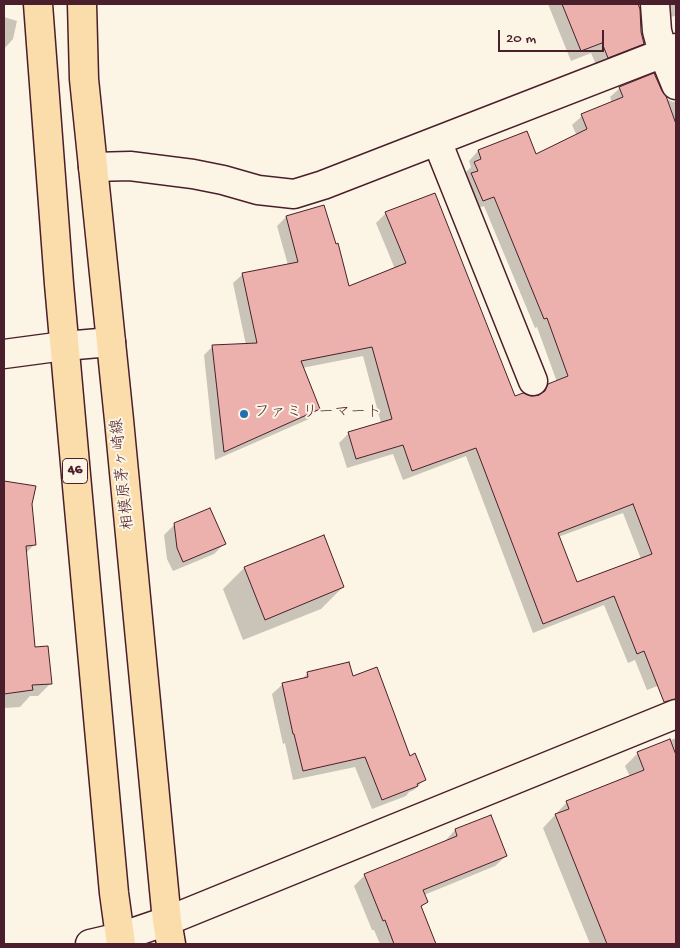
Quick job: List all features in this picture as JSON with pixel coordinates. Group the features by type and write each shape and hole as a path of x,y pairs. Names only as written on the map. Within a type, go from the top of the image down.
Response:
{"main road":[{"name":"46","path":"38,4 64,346 114,893 121,940"},
{"name":"相模原茅ヶ崎線","path":"82,4 84,79 169,933"}],"street":[{"path":"655,4 658,31 670,50 676,85"},
{"path":"93,167 130,166 192,174 258,190 294,194 323,185 670,50"},
{"path":"437,141 533,381"},
{"path":"4,354 110,342"},
{"path":"90,944 169,933 676,714"}],"building":[{"path":"562,4 638,4 644,44 608,58 602,43 581,51"},
{"path":"654,73 666,96 676,124 676,699 664,702 644,651 637,654 614,596 543,624 476,448 412,471 403,445 356,459 348,432 392,419 372,347 301,361 320,409 224,452 212,345 257,343 242,273 298,262 286,216 324,205 336,244 338,243 349,286 406,263 385,212 435,193 515,396 523,393 531,396 539,395 545,391 548,384 568,376 547,318 544,319 494,197 483,201 471,173 478,171 474,162 481,159 478,150 527,131 536,154 587,129 581,114 623,97 619,87","holes":["633,504 652,554 577,582 558,533"]},
{"path":"4,481 36,486 32,504 36,545 26,546 35,647 48,646 52,684 32,685 33,690 4,694"},
{"path":"210,508 226,544 183,562 177,548 174,523"},
{"path":"324,535 344,587 265,620 244,567"},
{"path":"349,662 353,676 377,667 410,756 415,753 426,780 417,784 418,786 382,800 365,757 303,771 282,683 308,677 307,672"},
{"path":"670,739 676,755 676,944 607,944 555,814 569,809 566,801 644,770 637,752"},
{"path":"491,815 507,856 423,890 428,902 421,906 436,944 394,944 364,874 457,836 455,829"}],"place":[{"name":"ファミリーマート","path":"244,414"}]}
